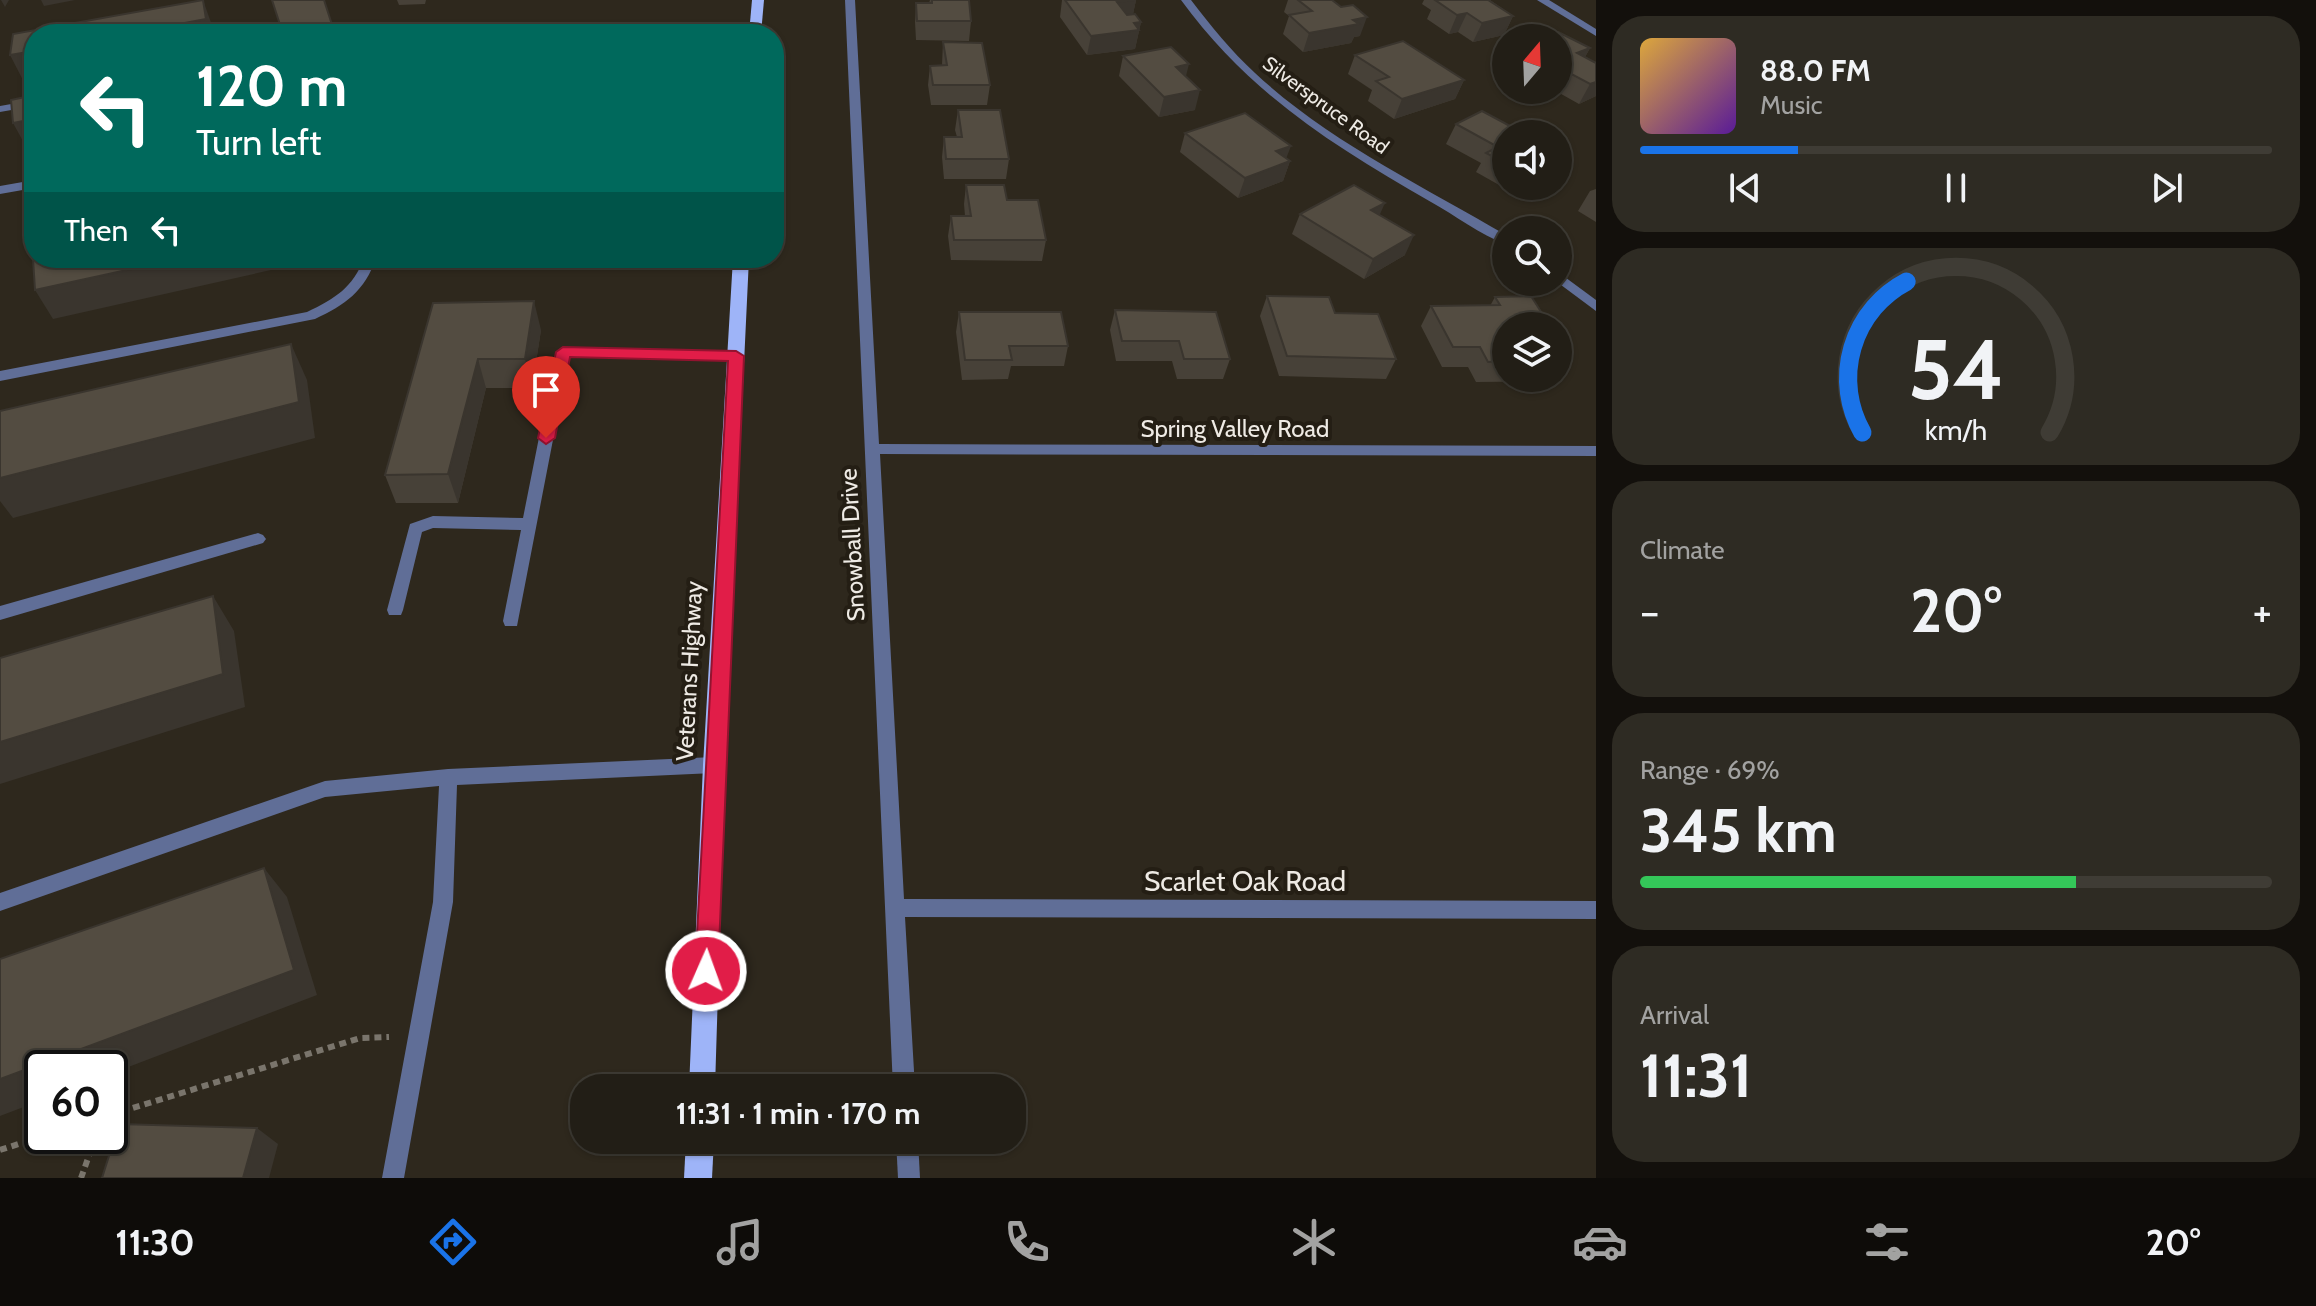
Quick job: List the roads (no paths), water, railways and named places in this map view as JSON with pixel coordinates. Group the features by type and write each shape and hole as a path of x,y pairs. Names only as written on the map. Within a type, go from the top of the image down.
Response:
{"main road":[{"path":"756,24 758,0"},
{"name":"Veterans Highway","path":"703,1074 714,765 740,268"},
{"path":"698,1178 699,1154"}],"street":[{"name":"Snowball Drive","path":"850,0 903,1074"},
{"name":"Silverspruce Road","path":"1186,0 1244,70 1336,141 1492,232"},
{"path":"1542,0 1596,33"},
{"path":"0,109 24,105"},
{"path":"0,190 24,186"},
{"path":"0,376 310,316 346,299 365,277 367,268"},
{"path":"1572,287 1596,307"},
{"path":"511,621 563,352 736,356"},
{"name":"Spring Valley Road","path":"874,449 1596,451"},
{"path":"395,610 415,528 420,524 530,524"},
{"path":"0,613 258,539"},
{"path":"0,902 325,789 448,777 714,765"},
{"path":"393,1178 443,902 448,777"},
{"name":"Scarlet Oak Road","path":"894,908 1596,910"},
{"path":"908,1154 909,1178"}]}
